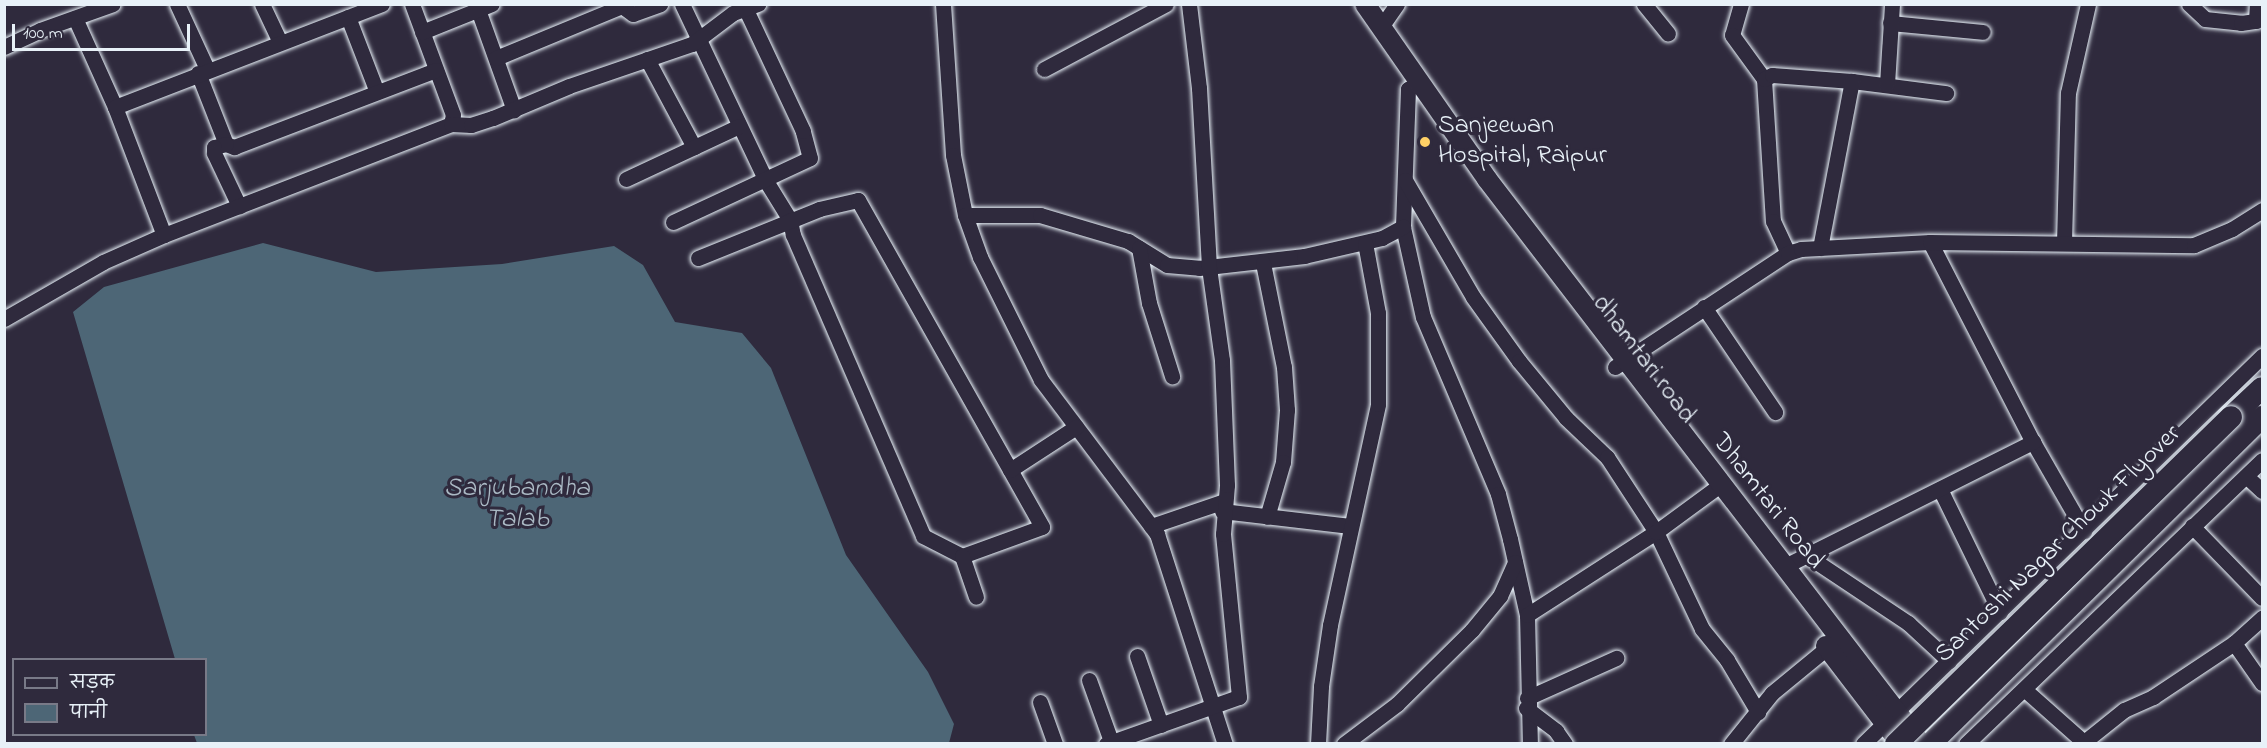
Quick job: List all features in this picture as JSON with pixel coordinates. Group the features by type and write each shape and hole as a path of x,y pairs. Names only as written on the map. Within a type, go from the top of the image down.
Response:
{"highway":[{"name":"Santoshi Nagar Chowk Flyover","path":"1930,744 2247,422 2262,388"},
{"name":"Santoshi Nagar Chowk Flyover","path":"1896,744 2247,422"}],"main road":[{"name":"dhamtari road","path":"1349,4 1414,86 1620,362 1827,647 1890,717 1901,744"},
{"path":"1365,4 1381,27 1414,86"},
{"name":"Dhamtari Road","path":"1714,489 1783,567 1890,717"},
{"path":"1890,717 1921,744"}],"street":[{"path":"4,47 113,4"},
{"path":"177,4 226,144"},
{"path":"262,4 280,42"},
{"path":"115,107 202,71 382,4"},
{"path":"412,4 453,116 451,124"},
{"path":"496,58 619,6 633,14 660,4"},
{"path":"682,4 766,181 790,220 793,235 923,536 962,556 976,597"},
{"path":"943,4 953,155 965,215 1013,330 1041,380 1157,534 1225,744"},
{"path":"1044,69 1166,4"},
{"path":"1089,680 1110,743 1239,698 1222,507 1227,485 1226,413 1209,267 1199,88 1189,4"},
{"path":"1381,27 1397,4"},
{"path":"1644,4 1668,34"},
{"path":"1742,4 1732,35 1764,80 1773,221 1788,253"},
{"path":"1887,84 1892,4"},
{"path":"2064,243 2068,93 2088,4"},
{"path":"2189,4 2205,12 2256,21 2257,4"},
{"path":"422,32 482,6 496,58 514,110"},
{"path":"4,319 72,278 164,235 451,124 471,125 700,40 734,13 752,7 811,154 804,163 673,222"},
{"path":"348,17 377,92"},
{"path":"75,18 115,107 164,235"},
{"path":"1890,23 1983,32"},
{"path":"647,59 694,147"},
{"path":"238,206 214,153 214,147 226,144 234,147 436,70"},
{"path":"1764,80 1772,75 1887,84 1946,93"},
{"path":"1820,248 1852,81"},
{"path":"1414,86 1403,227 1423,317 1498,494 1515,562 1527,615 1527,703 1530,744"},
{"path":"626,179 739,126"},
{"path":"1405,180 1473,297 1566,418 1607,457 1656,532 1702,629 1727,660 1758,712"},
{"path":"698,258 790,220 858,200 1042,527 962,556"},
{"path":"1620,362 1788,253 1820,248 1930,242 2194,245 2232,229 2262,210"},
{"path":"965,215 1040,215 1139,248 1167,265 1209,267 1263,263 1365,243 1403,227"},
{"path":"1930,242 2032,442 2084,531"},
{"path":"1318,744 1322,676 1350,526 1378,404 1378,313 1365,243"},
{"path":"1139,248 1149,303 1172,376"},
{"path":"1263,263 1284,367 1287,410 1283,462 1267,517"},
{"path":"1704,307 1775,412"},
{"path":"1863,744 2262,356"},
{"path":"1010,470 1076,427"},
{"path":"1783,567 2032,442"},
{"path":"1966,744 2262,460"},
{"path":"2246,476 2262,491"},
{"path":"1527,615 1656,532 1714,489"},
{"path":"1940,489 2000,612"},
{"path":"1151,526 1222,507 1267,517 1350,526"},
{"path":"2192,526 2262,598"},
{"path":"1806,555 1908,623 1949,661"},
{"path":"1344,744 1397,704 1472,630 1500,596 1515,562"},
{"path":"2024,688 2085,743 2124,710 2153,697 2234,643 2262,618"},
{"path":"2234,643 2262,682"},
{"path":"1731,744 1772,693 1827,647"},
{"path":"1137,656 1161,725"},
{"path":"1527,703 1616,658"},
{"path":"1040,702 1055,744"},
{"path":"1527,703 1556,731 1565,744"}],"water":[{"name":"Sarjubandha Talab","path":"263,243 376,272 502,264 614,246 643,265 675,322 742,333 771,368 846,555 928,672 954,724 949,743 197,743 194,736 207,736 207,658 175,658 73,312 104,287"}],"place":[{"name":"Sanjeewan Hospital, Raipur","path":"1425,142"}]}
